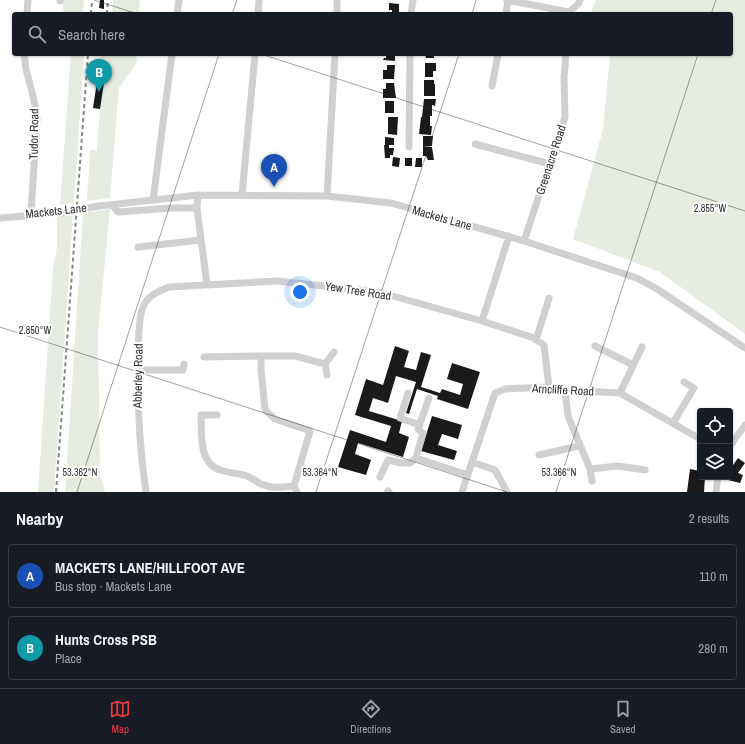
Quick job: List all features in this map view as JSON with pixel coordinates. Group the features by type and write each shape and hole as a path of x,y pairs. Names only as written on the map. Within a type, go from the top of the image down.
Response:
{"street":[{"path":"27,12 28,0"},
{"path":"177,12 179,0"},
{"path":"258,12 260,0"},
{"path":"337,0 337,12"},
{"path":"411,12 413,0"},
{"path":"506,12 508,0 564,12"},
{"path":"570,12 580,0"},
{"name":"Tudor Road","path":"24,56 37,119 31,214"},
{"path":"153,200 172,56"},
{"path":"242,195 255,56"},
{"path":"327,196 334,56"},
{"path":"409,147 410,56"},
{"path":"492,86 498,56"},
{"name":"Greenacre Road","path":"524,241 565,117 564,77 566,56"},
{"path":"475,144 550,164"},
{"path":"198,195 197,208 207,285"},
{"name":"Mackets Lane","path":"1,216 61,213 100,206 198,195 327,196 390,203 508,236 637,278 657,289 745,348"},
{"name":"Mackets Lane","path":"112,205 118,212 171,208 197,208"},
{"path":"482,321 508,236"},
{"path":"138,247 201,240"},
{"name":"Yew Tree Road","path":"182,287 277,281 382,293 482,321 536,340"},
{"name":"Abberley Road","path":"146,492 138,417 139,330 143,306 156,292 169,288 182,287"},
{"path":"549,298 536,340 544,345 549,387"},
{"path":"596,346 633,365"},
{"path":"620,393 642,347"},
{"path":"327,376 326,364 334,352"},
{"path":"217,415 202,415 202,446 206,457 211,464 218,470 248,476 262,484 276,488 296,489 310,431 275,419 265,410 260,369 261,356"},
{"path":"204,357 296,356 326,364"},
{"path":"138,370 183,370 184,364"},
{"path":"672,423 694,388 684,382"},
{"name":"Arncliffe Road","path":"462,492 494,393 505,389 549,387 565,390 620,393 697,437"},
{"path":"565,390 568,416 590,469 592,481"},
{"path":"408,393 400,418 420,425"},
{"path":"380,477 388,460 410,463 416,458 423,433 418,430 429,398"},
{"path":"731,444 745,425"},
{"path":"539,455 580,446"},
{"path":"416,458 468,475"},
{"path":"472,462 495,470 507,492"},
{"path":"590,469 618,466 645,470"},
{"path":"716,492 718,480"}],"shaded area":[{"path":"62,0 84,0 83,12 64,12"},
{"path":"113,0 140,0 139,12 112,12"},
{"path":"596,0 745,0 745,334 660,272 573,239 603,129 610,56 733,56 733,12 591,12"},
{"path":"71,56 84,56 74,202 60,205"},
{"path":"101,56 136,56 137,62 119,88 110,198 87,201 90,150 97,151 100,109 105,76 108,76 108,71 99,70"},
{"path":"110,209 98,333 100,473 105,492 65,492 83,213"},
{"path":"73,214 54,492 38,492 53,269 57,247 57,217"}],"building":[{"path":"100,0 104,0 104,9 99,8"},
{"path":"389,3 399,4 399,12 392,12 392,10 389,10"},
{"path":"386,56 395,56 395,61 383,60"},
{"path":"426,56 434,56 434,58 426,58"},
{"path":"425,63 436,63 436,71 433,71 433,77 425,77"},
{"path":"387,65 395,65 394,79 383,79 383,70 387,70"},
{"path":"98,75 105,76 100,109 93,108"},
{"path":"424,80 434,80 435,96 424,96"},
{"path":"386,83 394,83 396,98 383,98 383,89 386,89"},
{"path":"424,99 436,99 435,106 432,105 432,116 430,116 430,126 432,126 431,135 419,134"},
{"path":"385,101 394,101 394,113 385,113"},
{"path":"388,117 398,117 397,135 388,134"},
{"path":"423,136 433,136 432,146 423,146"},
{"path":"385,137 394,138 394,145 385,145"},
{"path":"384,145 389,145 389,148 394,148 393,155 390,155 390,158 385,158"},
{"path":"423,146 432,147 434,160 428,160 426,156 423,156"},
{"path":"393,157 400,158 399,167 392,166"},
{"path":"405,158 412,158 412,166 405,166"},
{"path":"416,158 422,158 422,167 415,167"},
{"path":"395,346 409,351 404,367 416,370 421,352 431,355 421,387 440,393 442,389 460,395 463,384 447,379 452,363 480,372 468,409 437,399 438,396 417,389 409,414 406,413 416,382 396,376 388,403 373,398 369,411 402,421 399,433 409,437 403,457 358,443 355,454 371,460 366,475 338,467 350,430 386,442 391,426 355,415 366,379 383,385"},
{"path":"432,416 462,425 458,439 442,434 438,445 457,451 454,460 421,451"},
{"path":"738,458 745,463 738,473 743,475 740,483 728,480 733,480 733,465"},
{"path":"690,469 697,470 697,480 705,480 704,492 687,492"}],"railway":[{"path":"91,12 92,0"},
{"path":"107,12 108,0"},
{"path":"56,492 88,56"}],"place":[{"name":"Hunts Cross PSB","path":"99,92"},
{"name":"MACKETS LANE/HILLFOOT AVE","path":"274,187"}]}
